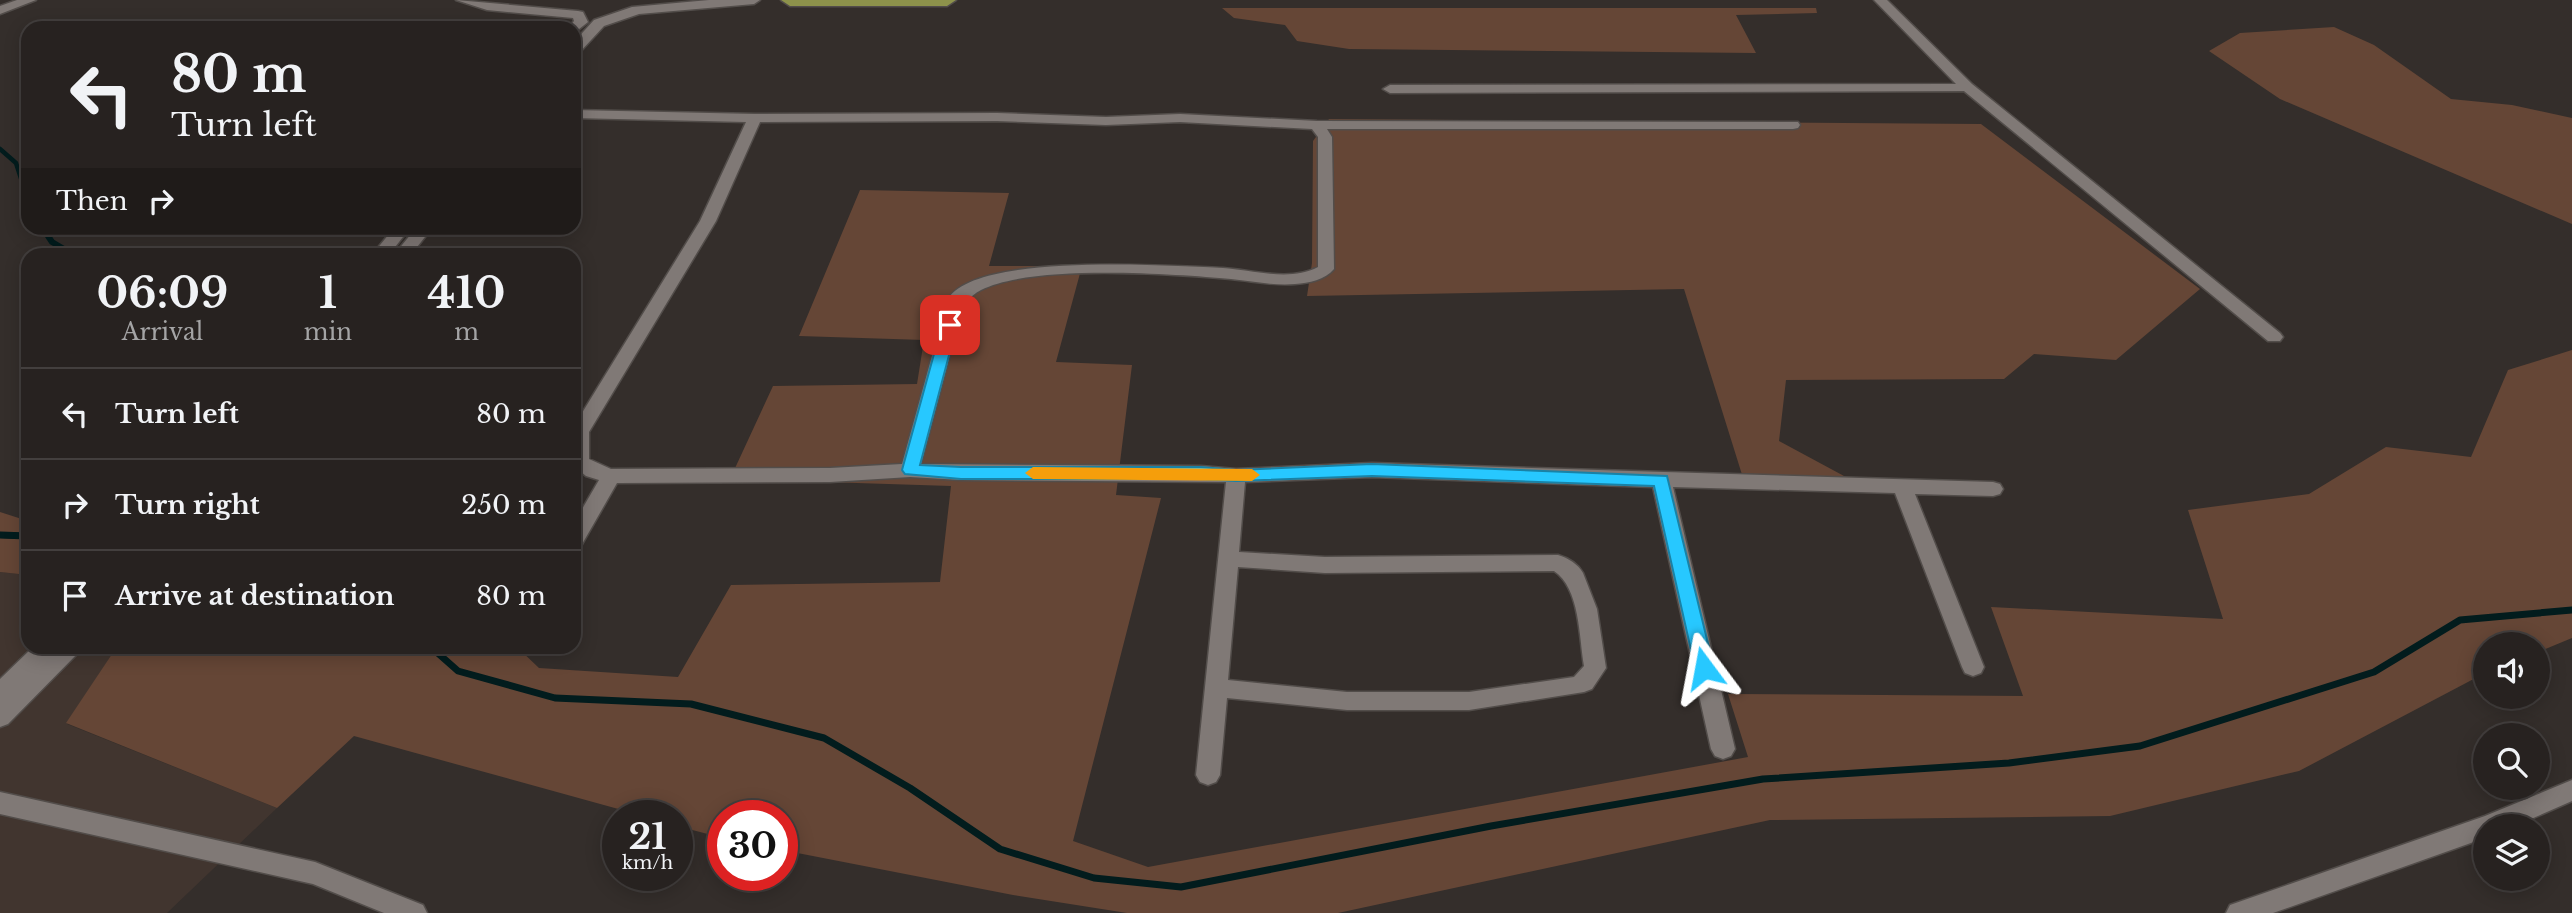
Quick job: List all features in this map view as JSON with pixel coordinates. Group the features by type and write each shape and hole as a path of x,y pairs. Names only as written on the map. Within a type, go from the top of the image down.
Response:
{"highway":[{"path":"790,0 947,0"}],"street":[{"path":"0,10 30,0"},
{"path":"462,0 487,6 578,15 581,21"},
{"path":"581,43 600,23 637,9 754,0"},
{"path":"1880,0 1967,87 2274,337"},
{"path":"1390,89 1967,87"},
{"path":"581,114 755,118 997,117 1107,121 1180,118 1317,125 1793,124"},
{"path":"581,430 708,221 755,118"},
{"path":"910,470 956,300 978,285 1045,270 1191,272 1305,279 1326,269 1325,137 1317,125"},
{"path":"581,463 596,473 611,476 830,475 910,470 961,473 1236,475 1372,470 1993,489"},
{"path":"1208,775 1236,475"},
{"path":"581,529 611,476"},
{"path":"1661,480 1723,749"},
{"path":"1902,486 1973,667"},
{"path":"1216,688 1347,701 1469,701 1574,686 1584,683 1595,668 1586,609 1573,573 1558,563 1325,565 1228,559"},
{"path":"0,693 39,654"},
{"path":"0,717 66,654"},
{"path":"2517,814 2572,790"},
{"path":"0,803 315,873 414,913"},
{"path":"2239,913 2473,832"}],"shaded area":[{"path":"1222,8 1816,8 1817,13 1736,15 1756,53 1349,49 1297,41 1285,25 1234,18"},
{"path":"2334,27 2374,45 2451,99 2512,105 2572,118 2572,224 2280,99 2209,51 2240,33"},
{"path":"1329,119 1981,124 2200,289 2116,360 2034,354 2004,379 1786,380 1779,441 1857,483 1744,481 1684,289 1307,296 1312,263 1313,141"},
{"path":"860,190 1009,193 989,266 1082,266 1056,362 1132,365 1116,495 1161,498 1073,841 1148,867 1748,757 1728,694 2023,696 1991,607 2223,619 2188,510 2309,494 2386,447 2471,457 2508,370 2572,350 2572,638 2550,647 2550,632 2473,632 2473,679 2299,771 2110,816 1770,820 1338,913 1127,913 1013,895 798,853 798,800 707,800 707,834 693,830 693,800 602,800 602,805 354,736 277,808 66,723 112,654 524,654 539,668 678,677 731,585 940,582 951,486 730,479 773,386 917,384 924,340 799,336"},
{"path":"0,512 21,519 21,574 0,572"},
{"path":"0,572 21,574 21,654 112,654 67,724 277,808 167,913 0,913"}],"waterway":[{"path":"0,149 16,163 21,178"},
{"path":"48,236 62,248"},
{"path":"0,535 21,536"},
{"path":"439,654 458,671 555,698 691,704 824,738 910,788 1000,849 1094,878 1181,887 1491,826 1763,779 2009,763 2140,746 2374,672 2460,620 2572,610"}],"slow traffic":[{"path":"1033,473 1252,475"}],"route":[{"path":"950,325 910,470 961,473 1236,475 1372,470 1661,480 1704,668"}]}
